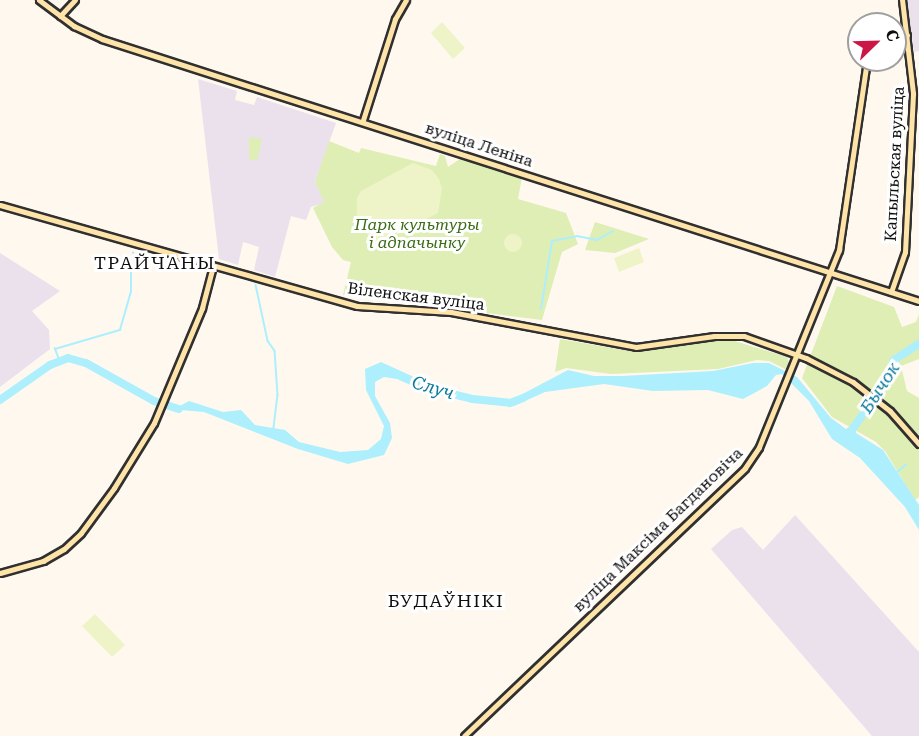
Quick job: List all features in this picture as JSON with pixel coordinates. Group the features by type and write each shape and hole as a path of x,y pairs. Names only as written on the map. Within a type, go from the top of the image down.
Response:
{"main road":[{"name":"вуліца Леніна","path":"39,0 60,16 102,39 363,120 919,301"},
{"path":"60,16 75,0"},
{"path":"363,120 395,19 406,0"},
{"name":"Капыльская вуліца","path":"891,292 905,252 913,93 907,34"},
{"path":"832,273 845,227 865,72"},
{"name":"Віленская вуліца","path":"0,205 357,306 451,312 636,347 714,336 744,336 799,355 866,391 880,401 919,444"},
{"path":"0,573 43,561 73,542 114,488 154,423 202,308 213,266"},
{"name":"вуліца Максіма Багдановіча","path":"464,736 745,468 765,436 832,273"}],"shaded area":[{"path":"907,0 919,0 919,51 914,52"},
{"path":"198,79 237,91 235,100 254,105 257,97 336,123 315,182 325,203 311,207 306,220 291,216 275,277 254,270 259,247 243,242 238,265 219,259"},
{"path":"0,253 60,291 32,311 49,330 50,349 0,387"},
{"path":"795,515 919,652 919,736 872,736 711,549 732,530 742,527 763,550"}],"green space":[{"path":"442,22 465,48 453,59 431,33"},
{"path":"249,137 262,139 257,161 249,159"},
{"name":"Парк культуры і адпачынку","path":"329,141 359,153 361,148 436,166 440,154 445,156 448,167 460,159 522,177 518,199 566,213 578,244 562,252 542,320 343,295 351,262 343,260 332,247 313,208 324,202 315,182"},
{"path":"413,163 432,170 439,179 442,189 438,213 375,246 357,218 357,198 361,191"},
{"path":"595,222 649,239 615,253 585,250"},
{"path":"509,234 517,234 522,239 520,250 509,252 504,247 504,239"},
{"path":"639,248 644,262 619,272 614,258"},
{"path":"837,286 894,307 902,327 916,322 919,314 919,359 901,366 907,391 919,398 919,497 915,500 885,451 876,442 832,417 802,378"},
{"path":"560,339 634,352 728,339 787,357 789,363 787,370 769,361 757,360 718,369 611,374 566,368 555,372"},
{"path":"95,614 125,645 112,657 82,626"}],"water":[{"path":"381,362 425,382 424,391 397,379 384,377 375,382 375,396 390,423 392,438 384,455 348,464 298,449 204,412 169,409 171,405 180,406 189,401 223,412 241,410 255,425 285,430 299,442 340,452 368,450 381,439 384,426 366,390 365,369"},
{"path":"753,363 769,363 797,377 831,418 846,429 853,424 856,433 883,450 919,505 919,530 905,507 860,458 832,439 809,401 782,374 776,375 767,386 743,399 708,390 653,391 604,384 545,392 514,406 513,399 568,370 594,376 623,376 713,371"}],"waterway":[{"path":"541,309 552,241 577,236 597,240 613,231"},
{"path":"59,360 55,349 120,330 131,292 131,261"},
{"path":"256,285 268,341 275,351 278,395 274,430"},
{"name":"Бычок","path":"850,433 885,382 894,360 919,344"},
{"name":"Случ","path":"0,400 50,365 68,358 86,363 154,401 179,409"},
{"name":"Случ","path":"415,385 473,399 510,403 523,398"},
{"path":"897,472 906,465"}],"district":[{"name":"ТРАЙЧАНЫ","path":"155,263"},
{"name":"БУДАЎНІКІ","path":"446,601"}]}
